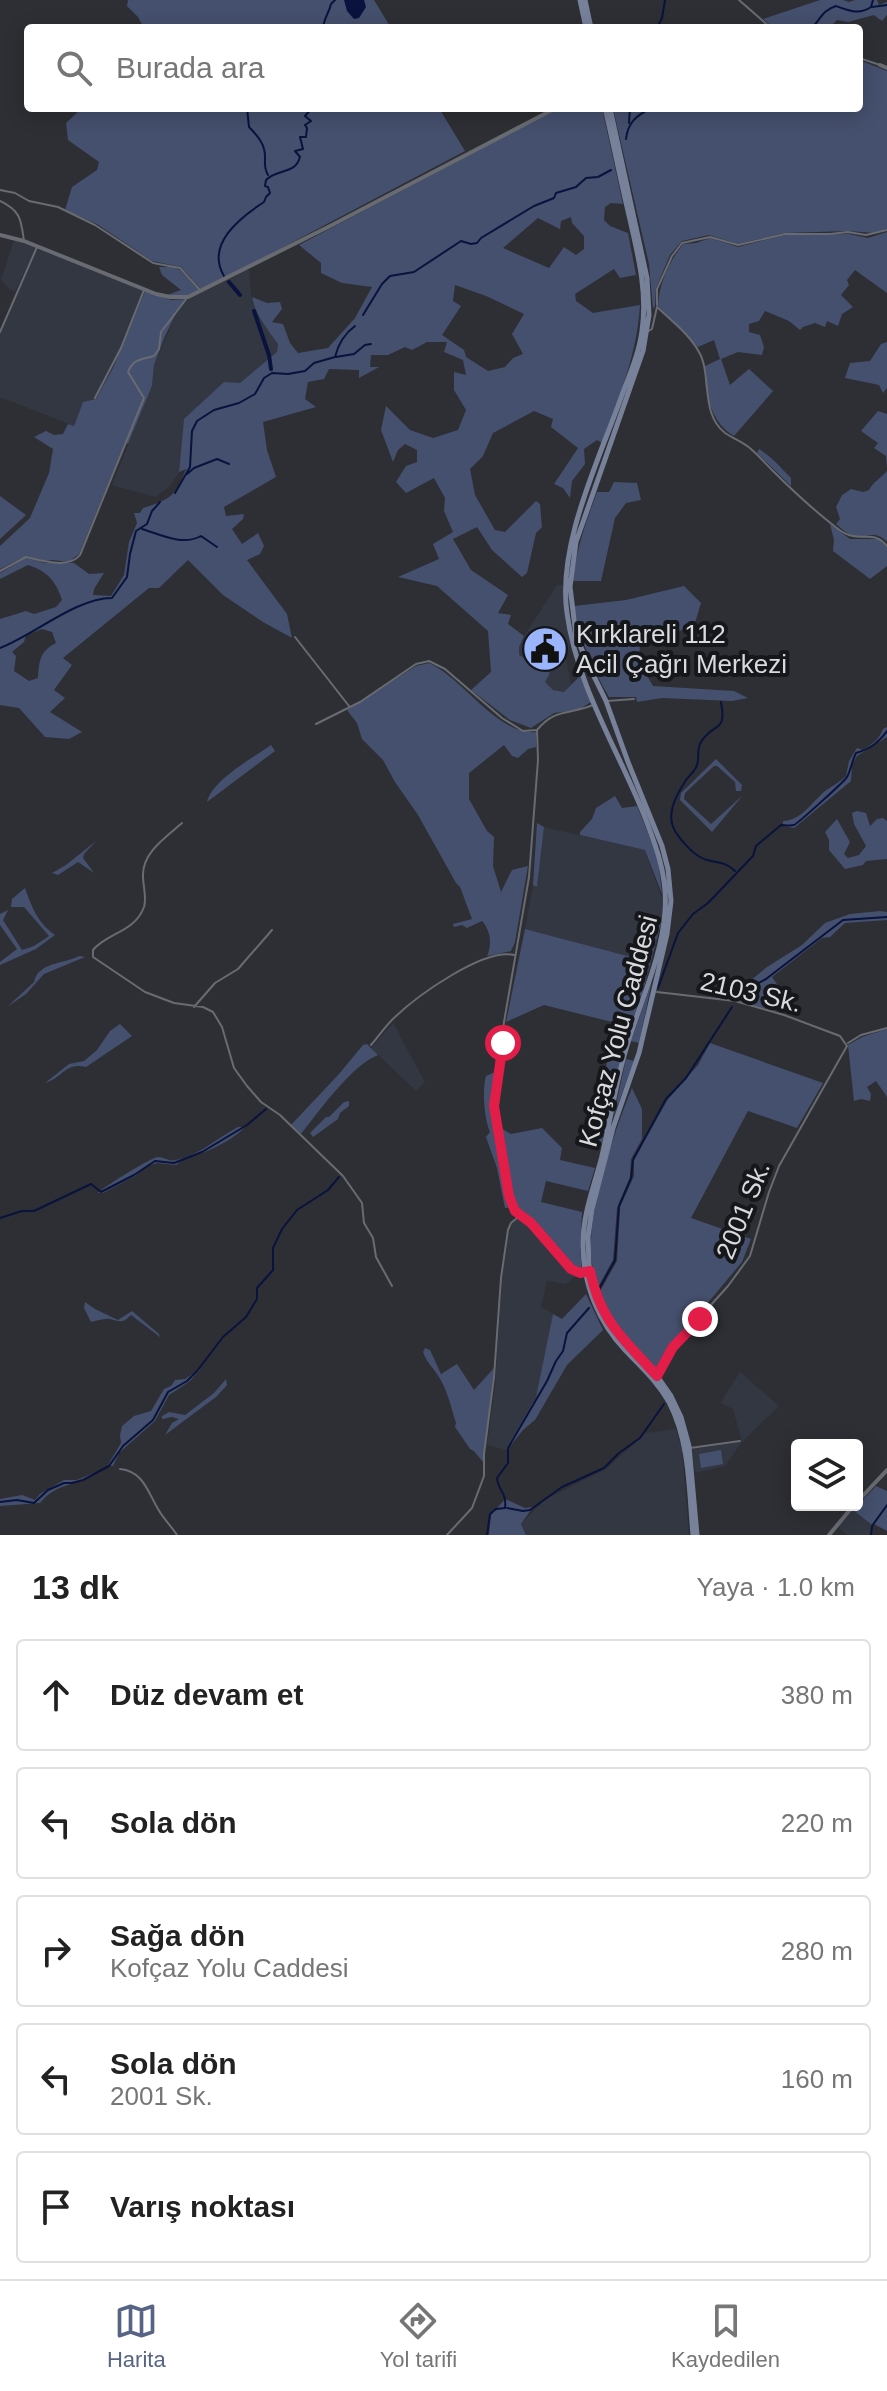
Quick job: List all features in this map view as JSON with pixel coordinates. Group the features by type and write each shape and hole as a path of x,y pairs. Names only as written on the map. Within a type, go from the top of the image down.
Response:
{"main road":[{"path":"582,0 588,24"},
{"path":"609,112 619,157"},
{"name":"Kofçaz Yolu Caddesi","path":"619,157 647,278 647,332 578,535 571,569 570,599 576,635 662,846 671,901 669,924 638,1053 613,1128 592,1209 588,1272 609,1321 657,1376 678,1409 689,1448 695,1535"},
{"name":"Kofçaz Yolu Caddesi","path":"619,157 642,274 644,305 641,336 636,358 573,533 566,565 565,589 568,619 593,704 625,769 654,840 665,884 666,909 663,930 626,1049 585,1217 583,1247 592,1297 603,1320 622,1347 656,1383 672,1410 684,1451 695,1535"},
{"path":"595,697 605,700 600,709 593,704 595,697"},
{"path":"634,1045 638,1053 630,1058 626,1049 634,1045"}],"street":[{"path":"739,0 766,24"},
{"path":"863,59 887,68"},
{"path":"0,235 38,246 144,289 170,297 188,297 548,112"},
{"path":"0,190 58,207 95,225 153,263 180,268 202,292"},
{"path":"0,201 19,214 24,241"},
{"path":"647,332 652,329 657,289 672,256 682,243 710,237 738,245 785,234 848,232 866,235 887,230"},
{"path":"0,332 38,246"},
{"path":"95,398 121,348 144,289"},
{"path":"0,571 26,557 68,563 80,555 144,398 128,372 137,360 154,356 159,349 161,332 188,297"},
{"path":"657,307 701,355 714,420 725,432 754,451 837,528 851,537 880,537 887,546"},
{"path":"295,637 350,707"},
{"path":"316,724 350,707 416,664 429,661 445,669 502,718 523,731 537,730"},
{"path":"605,700 634,699"},
{"path":"588,1272 571,1269 531,1223 515,1211 509,1196 494,1106 504,1022 529,877 538,760 537,730 554,714 578,711 593,704"},
{"path":"182,823 146,859 143,873 144,906 136,920 127,929 97,945 92,954 97,961 145,992 213,1012 222,1027 234,1068 261,1102 280,1115 343,1176 362,1203 364,1223 373,1238 376,1257 392,1286"},
{"path":"194,1007 215,983 238,969 272,930"},
{"path":"371,1045 395,1017 442,982 488,958 507,953 515,955"},
{"name":"2103 Sk.","path":"652,991 735,1001 840,1036 847,1045"},
{"path":"847,1045 861,1035 887,1028"},
{"name":"2001 Sk.","path":"657,1376 673,1347 728,1286 750,1256 779,1166 847,1045"},
{"path":"447,1535 472,1508 484,1476 508,1230 517,1218 523,1218"},
{"path":"689,1448 740,1441"},
{"path":"120,1469 130,1471 142,1480 159,1512 177,1535"},
{"path":"863,1496 887,1470"},
{"path":"829,1535 850,1511"}],"shaded area":[{"path":"128,0 374,0 389,24 142,24 127,6"},
{"path":"344,0 364,0 366,7 359,18 354,19 347,11"},
{"path":"820,0 877,0 879,5 887,2 887,15 882,21 874,15 848,22 837,20 833,24 769,24 763,19"},
{"path":"863,62 887,71 887,229 875,233 784,233 738,244 709,235 682,241 670,255 656,288 653,309 649,264 614,112 863,112"},
{"path":"78,112 441,112 465,151 202,290 181,267 152,261 97,224 65,210 72,187 97,170 99,162 68,140 66,123"},
{"path":"551,112 603,112 623,204 611,203 605,207 604,220 610,226 628,233 636,275 620,278 614,269 575,294 576,301 593,313 640,305 635,341 621,392 602,443 597,440 584,449 585,464 572,481 570,498 563,488 554,484 578,448 551,427 553,419 534,411 493,433 483,456 470,469 475,495 495,530 505,532 536,501 540,504 542,527 536,533 527,573 522,577 492,550 477,527 453,539 471,570 508,595 498,613 511,615 508,624 524,636 519,655 550,673 545,682 553,690 564,692 581,675 591,702 578,710 554,713 531,728 510,720 471,690 491,672 488,631 437,586 398,577 439,559 433,544 453,532 444,511 445,498 434,478 406,493 396,482 406,466 417,462 417,450 405,444 398,450 393,462 381,430 386,406 410,430 433,438 458,430 466,410 454,390 454,372 466,375 463,360 444,352 447,342 427,342 412,350 405,347 388,355 371,355 370,367 379,367 359,378 359,370 329,369 324,379 308,382 305,399 316,407 263,422 267,450 276,477 224,507 226,516 244,514 232,529 242,544 258,533 264,546 260,554 247,560 287,614 292,638 223,595 188,560 159,588 149,588 63,658 72,665 54,690 65,698 50,712 82,732 69,739 45,737 19,708 0,705 0,619 26,611 34,614 56,607 62,600 50,578 35,567 28,565 0,579 0,573 26,558 45,563 74,563 89,574 104,573 93,595 111,596 124,575 129,542 137,523 134,513 140,513 143,508 171,496 179,486 186,469 179,472 184,419 224,382 240,383 277,352 278,344 259,316 252,297 267,303 280,302 282,309 272,322 283,324 290,343 298,353 328,348 355,318 372,287 342,283 321,273 321,263 299,245","holes":["571,217 572,223 584,236 584,249 576,255 564,247 549,268 503,248 538,218 560,229 561,221","455,285 524,314 512,334 523,354 513,358 505,367 488,371 466,357 464,350 442,335 461,306 453,301","42,629 52,632 56,643 41,657 38,678 29,681 14,671 16,656 12,652 24,642 26,635"]},
{"path":"887,232 887,293 855,270 841,295 853,307 842,314 838,326 827,321 825,327 815,323 800,330 789,321 765,311 759,321 749,324 749,332 760,335 764,347 762,355 738,352 721,359 730,385 749,369 773,391 734,436 726,430 714,415 706,386 705,366 720,359 714,340 698,347 658,306 666,273 683,244 710,238 738,247 785,235 849,234 868,238"},
{"path":"14,240 36,247 15,292 1,280"},
{"path":"38,249 145,291 104,386 95,399 83,402 74,426 0,397 0,334"},
{"path":"159,267 180,270 200,291 187,296 167,295 181,290 162,275"},
{"path":"249,269 252,303 278,344 277,352 240,383 184,419 179,472 170,486 155,497 112,485 152,386 154,365 179,308 189,298"},
{"path":"145,291 171,300 187,299 165,336 154,365 152,386 79,554 69,562 26,556 0,569 0,546 30,518 49,473 53,449 34,437 46,431 54,435 63,434 68,424 74,426 83,402 96,399 113,368"},
{"path":"887,342 887,388 883,393 879,385 845,378 850,363 870,361 881,344"},
{"path":"878,411 887,414 887,468 886,456 874,448 878,443 861,431"},
{"path":"759,449 791,478 791,486 757,453"},
{"path":"887,471 887,540 874,535 858,537 849,534 836,524 840,519 836,507 842,495 851,489 869,490"},
{"path":"614,482 637,483 641,500 626,503 615,518 601,581 573,581 579,547 597,492 609,492"},
{"path":"0,496 26,515 0,539"},
{"path":"830,524 850,539 879,539 887,547 887,566 870,579 833,551"},
{"path":"557,585 563,585 571,642 566,658 571,685 564,692 553,690 544,682 550,673 519,655 524,636"},
{"path":"684,586 701,603 695,623 674,634 640,643 639,662 653,686 734,691 748,698 732,701 662,698 637,702 636,697 609,697 587,653 574,606 626,600"},
{"path":"429,663 442,670 494,716 522,731 536,732 536,747 528,749 518,758 512,756 504,745 469,773 469,799 487,831 494,837 493,866 501,892 512,870 528,866 511,951 487,956 490,938 482,921 467,928 462,925 454,927 453,924 472,919 460,887 383,760 362,739 357,723 347,710 416,666"},
{"path":"887,727 887,737 857,756 852,765 851,781 794,828 783,826 783,821 801,814 846,776 849,761 857,748 863,750 869,746"},
{"path":"271,745 275,751 207,802 225,778"},
{"path":"716,759 742,785 741,791 736,791 735,782 714,766 685,793 684,799 711,824 743,795 712,832 680,800 681,793"},
{"path":"615,796 622,808 637,806 658,858 662,894 645,850 580,835 596,808"},
{"path":"852,813 866,813 870,826 877,819 887,821 887,859 866,861 863,865 845,869 829,850 825,832 837,819 850,842 844,854 848,858 859,855 866,846 854,824"},
{"path":"537,823 544,827 537,887 533,885"},
{"path":"544,827 645,850 663,902 662,918 653,918 639,959 525,929 533,885 537,887"},
{"path":"96,841 83,858 94,873 78,862 58,875 52,873 66,865"},
{"path":"25,888 36,914 55,935 36,949 0,965 17,949 0,925 0,914 8,910 3,920 22,950 49,936 24,907 11,907 12,899"},
{"path":"887,912 887,920 845,923 772,977 781,990 775,1011 728,999 767,967 802,945 825,923 850,914"},
{"path":"659,923 641,998 638,983 641,962"},
{"path":"525,929 639,959 634,982 639,1002 625,1043 602,1143 591,1132 616,1023 544,1005 506,1022"},
{"path":"79,956 85,957 44,974 26,994 7,1007 46,967"},
{"path":"652,981 639,1043 631,1041"},
{"path":"393,1023 425,1082 416,1091 371,1048"},
{"path":"120,1024 132,1036 86,1067 73,1067 45,1083 69,1064 84,1061"},
{"path":"887,1029 887,1097 876,1081 867,1087 871,1094 870,1101 854,1101 848,1045"},
{"path":"710,1043 823,1083 797,1128 748,1111 691,1218 751,1239 742,1262 668,1346 657,1371 624,1335 599,1293 617,1261 620,1207 634,1176 634,1159 668,1099 698,1065"},
{"path":"367,1044 378,1055 347,1079 301,1134 291,1125"},
{"path":"626,1059 634,1061 613,1118"},
{"path":"497,1071 493,1106 512,1207 505,1208 497,1168 486,1137 490,1132 485,1112 486,1076"},
{"path":"632,1088 642,1109 642,1139 631,1159 630,1178 617,1208 613,1260 597,1289 591,1245 596,1203 612,1142"},
{"path":"349,1101 349,1106 338,1119 313,1137 310,1133 326,1117"},
{"path":"238,1127 245,1127 218,1146 189,1156"},
{"path":"499,1127 511,1134 542,1128 562,1148 560,1160 595,1168 588,1191 546,1181 541,1202 582,1212 582,1270 572,1266 516,1210 510,1196"},
{"path":"185,1157 176,1165 157,1163 147,1166 135,1176 98,1193 154,1158 173,1160"},
{"path":"518,1219 530,1224 559,1261 578,1274 566,1284 547,1281 541,1307 553,1314 536,1397 507,1450 487,1445 495,1387 502,1278 509,1234 512,1224"},
{"path":"586,1294 603,1330 567,1365 535,1420 507,1450 536,1397 553,1314 562,1319"},
{"path":"85,1302 118,1320 132,1311 160,1337 131,1315 122,1321 108,1319 91,1322 84,1308"},
{"path":"425,1348 430,1350 441,1374 457,1364 474,1390 494,1368 483,1462 455,1427 446,1391 423,1352"},
{"path":"201,1368 190,1381 169,1395 155,1421 119,1453 113,1466 108,1465 121,1443 122,1426 134,1416 151,1411 164,1389 175,1380 185,1379"},
{"path":"740,1372 779,1406 742,1442 733,1409 720,1403"},
{"path":"226,1379 227,1385 216,1397 165,1435 172,1423 179,1419 162,1419 162,1416 169,1412 185,1415 214,1393"},
{"path":"676,1429 682,1450 689,1535 526,1535 521,1524 544,1500 606,1469 646,1433"},
{"path":"742,1442 725,1466 695,1473 692,1449"},
{"path":"721,1450 723,1464 701,1468 699,1454"},
{"path":"96,1472 53,1491 40,1503 0,1506 0,1499 22,1495 35,1500 64,1480 77,1480"},
{"path":"876,1486 887,1491 887,1531 872,1525 854,1511 863,1511 863,1500"},
{"path":"505,1499 525,1508 533,1507 521,1524 526,1535 489,1535 491,1515"},
{"path":"852,1511 872,1525 870,1535 847,1535 838,1527"}],"waterway":[{"path":"324,24 335,0"},
{"path":"659,24 665,0"},
{"path":"815,24 825,12 836,6 858,12 871,7 873,0"},
{"path":"872,7 887,5"},
{"path":"247,112 249,127 264,149 268,175"},
{"path":"224,276 219,264 222,242 245,215 264,202 270,193 265,186 266,180 298,163 300,157 295,151 303,149 300,137 306,137 305,125 311,121 305,116 308,112"},
{"path":"629,123 630,112"},
{"path":"626,139 634,120 644,112"},
{"path":"363,315 390,276 414,272 461,241 477,243 534,206 554,198 556,193 611,170"},
{"path":"229,282 240,295"},
{"path":"254,311 271,369"},
{"path":"175,493 190,467 192,431 197,421 214,410 239,403 255,394 264,378 272,373 305,371 314,363 335,357 342,340 355,326"},
{"path":"336,357 354,354 371,344"},
{"path":"187,474 217,459 229,464"},
{"path":"0,648 70,610 112,598 127,577 136,531 147,524 160,502"},
{"path":"142,529 179,540 201,536 217,547"},
{"path":"721,702 721,723 701,742 696,767 676,798 671,818 675,831 693,852 735,871"},
{"path":"658,988 678,933 693,914 708,903 753,856 756,846 781,825 797,823 838,786 847,777 856,753 873,745 887,731"},
{"path":"738,999 843,920 887,917"},
{"path":"599,1289 615,1260 619,1206 631,1178 633,1160 666,1099 686,1078 732,1007"},
{"path":"0,1218 22,1211 34,1211 91,1184 101,1192 155,1161 174,1163 202,1152 247,1125 266,1109"},
{"path":"0,1502 17,1500 34,1503 48,1490 83,1480 109,1466 123,1446 153,1420 168,1392 187,1381 223,1337 246,1317 257,1299 257,1288 273,1270 273,1248 282,1229 297,1210 328,1190 339,1177"},
{"path":"487,1535 490,1514 496,1509 505,1508 505,1498 497,1478 508,1463 508,1448 563,1351 567,1333 589,1308"},
{"path":"507,1508 530,1510 562,1487 604,1468 640,1438 664,1404"},
{"path":"871,1535 872,1526 887,1505"}],"place":[{"name":"Kırklareli 112 Acil Çağrı Merkezi","path":"545,649"}],"route":[{"path":"503,1043 494,1106 509,1196 515,1211 531,1223 571,1269 580,1273 590,1271 600,1305 609,1321 657,1376 673,1347 700,1319"}]}
